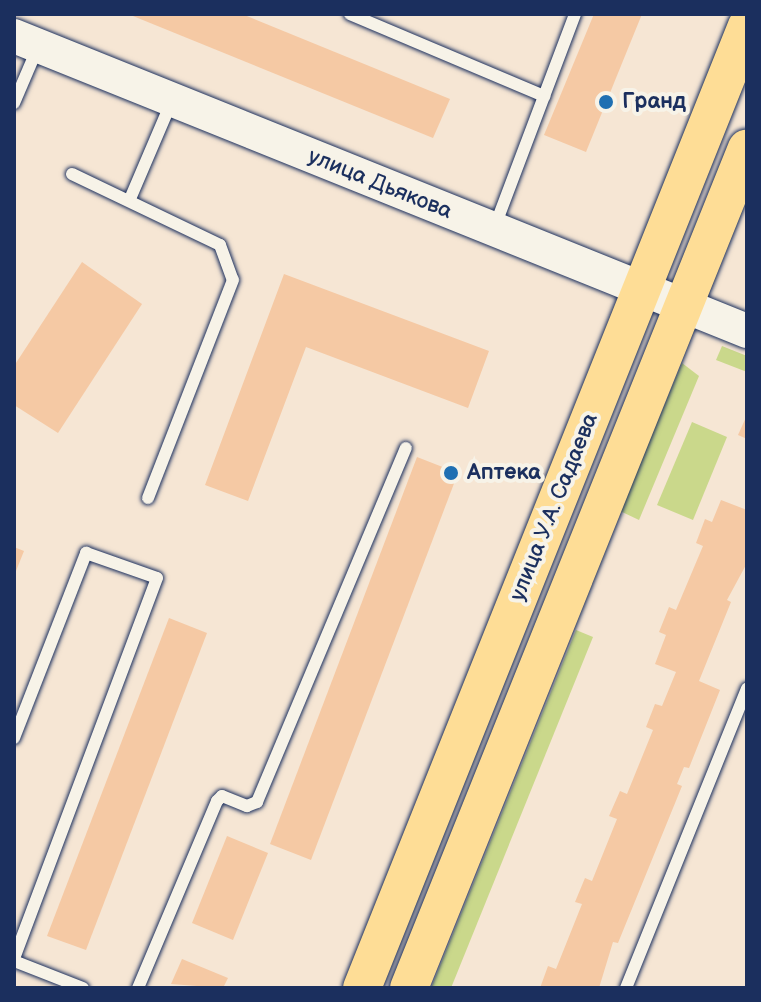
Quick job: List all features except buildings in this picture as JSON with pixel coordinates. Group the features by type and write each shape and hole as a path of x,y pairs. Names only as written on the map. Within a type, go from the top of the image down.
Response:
{"main road":[{"name":"улица У.А. Садаева","path":"362,988 747,26"},
{"name":"улица У.А. Садаева","path":"409,988 747,148"}],"street":[{"name":"улица Дьякова","path":"26,41 747,331"}],"lane":[{"path":"350,14 544,96"},
{"path":"494,229 575,14"},
{"path":"14,103 26,41"},
{"path":"130,199 172,100"},
{"path":"72,174 130,199 220,245 233,280 148,498"},
{"path":"138,988 217,801 226,797 251,806 257,802 406,448"},
{"path":"14,738 86,553 157,578 14,960 83,988"},
{"path":"626,988 747,689"}],"green space":[{"path":"722,346 747,356 747,372 716,360"},
{"path":"682,363 699,376 639,520 620,511"},
{"path":"692,422 727,437 693,520 657,505"},
{"path":"576,630 593,637 451,988 431,988"}],"place":[{"name":"Гранд","path":"606,102"},
{"name":"Аптека","path":"451,473"}]}
